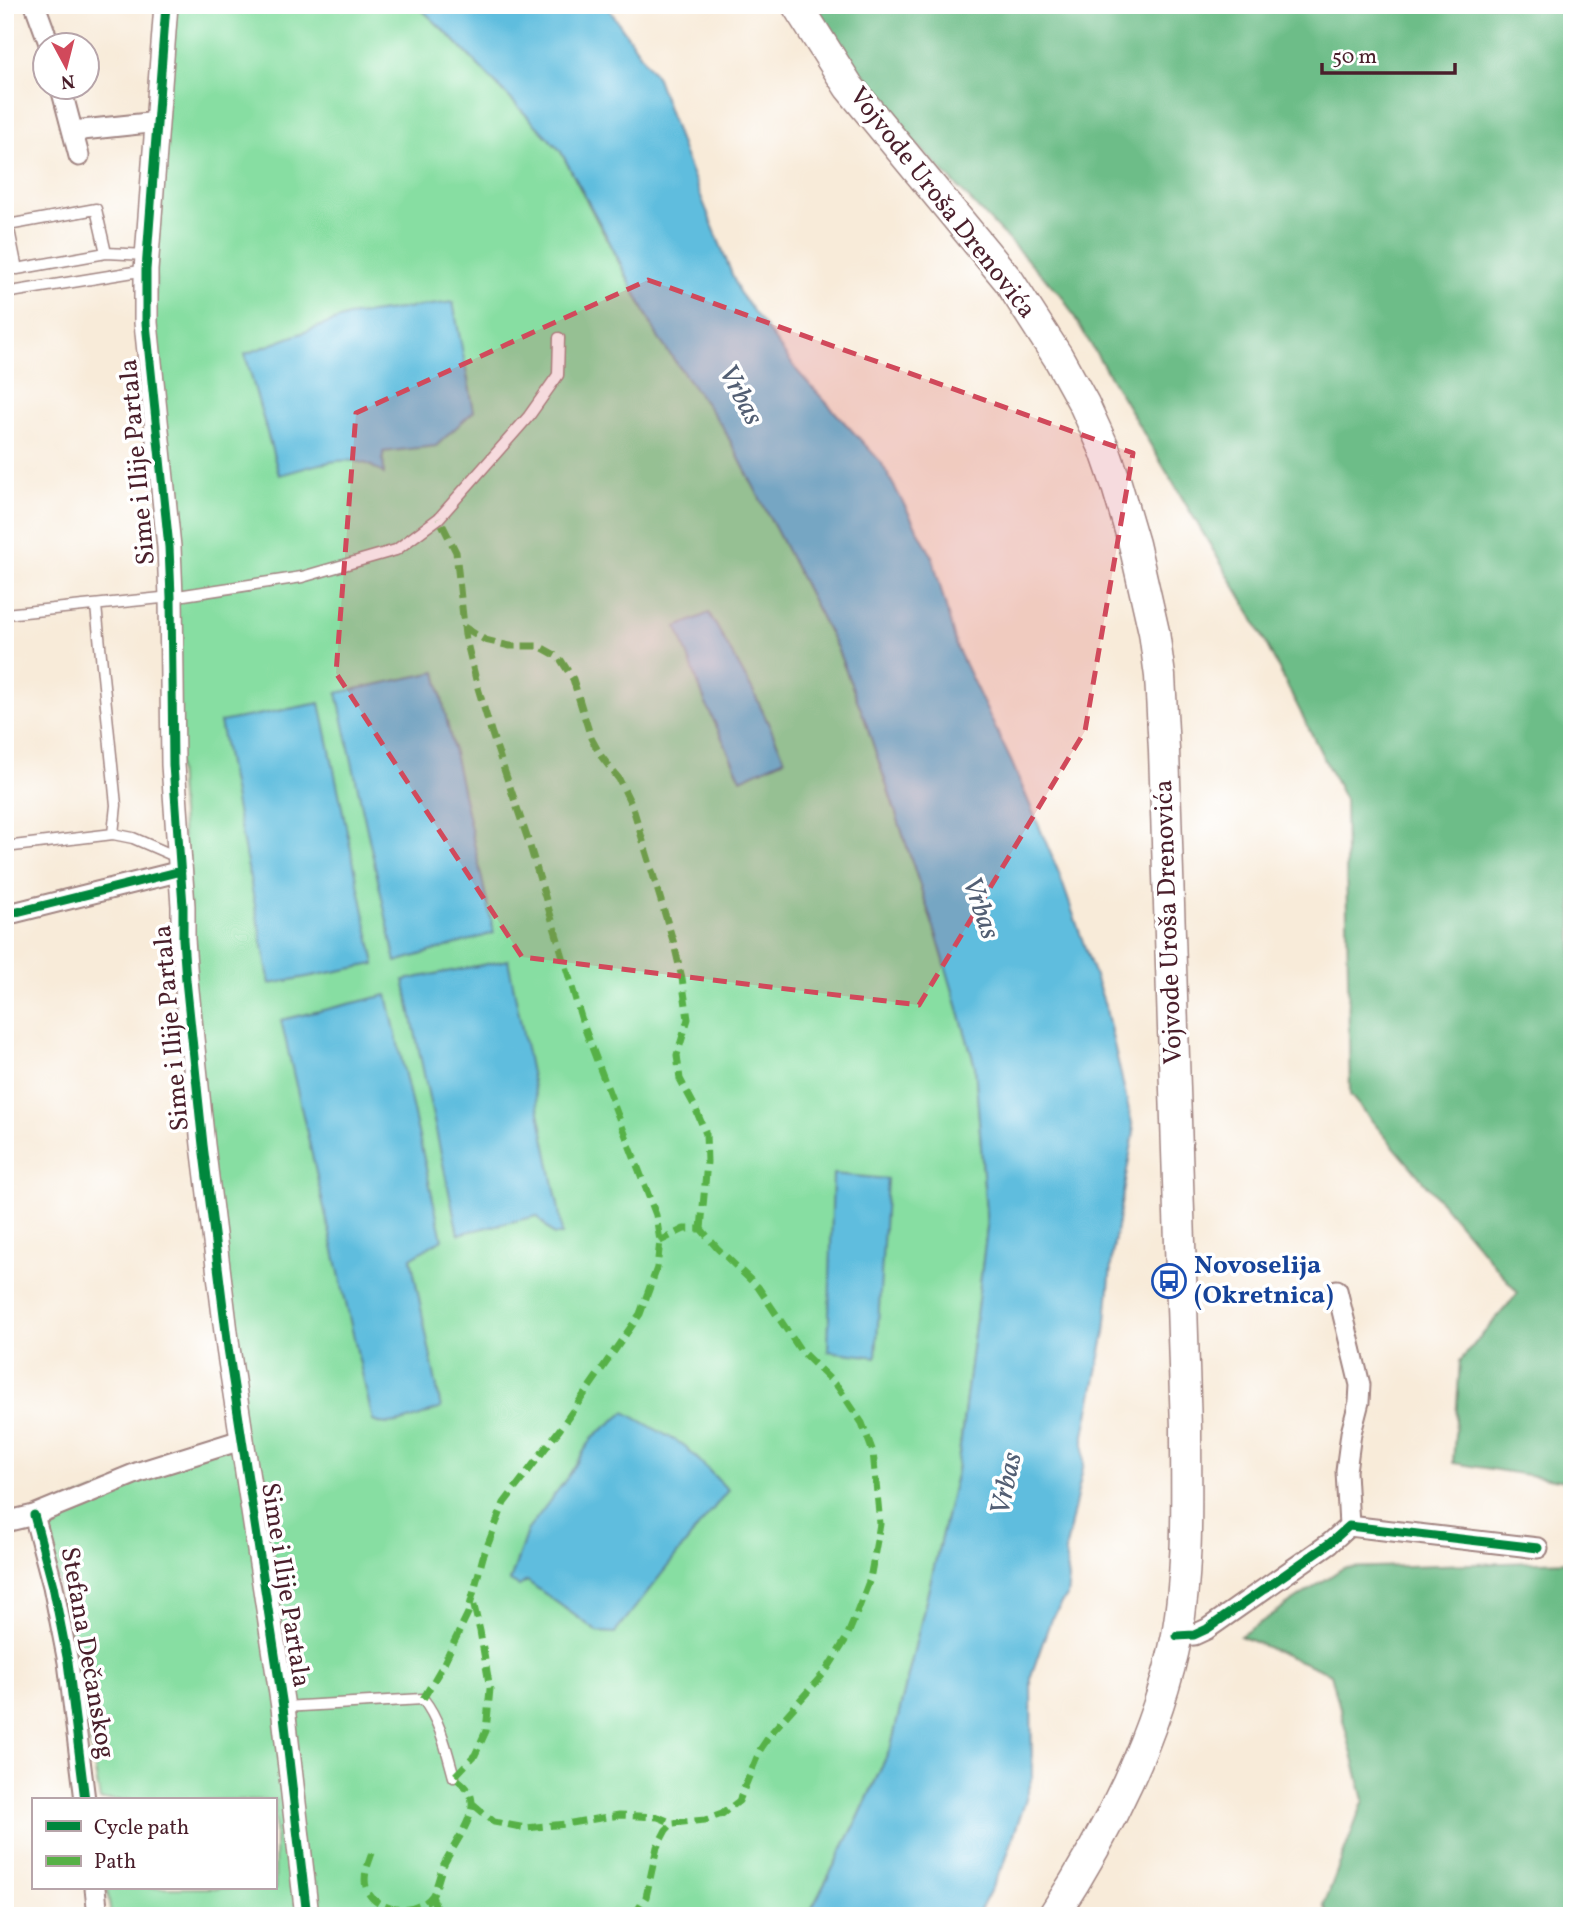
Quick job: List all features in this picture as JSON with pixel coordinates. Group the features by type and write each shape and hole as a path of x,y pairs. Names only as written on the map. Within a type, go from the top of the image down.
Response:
{"main road":[{"name":"Vojvode Uroša Drenovića","path":"797,5 849,87 990,256 1029,310 1058,357 1104,448 1123,505 1144,586 1157,653 1162,714 1185,1414 1186,1540 1183,1586 1177,1636 1159,1701 1136,1763 1091,1853 1053,1916"}],"street":[{"path":"35,5 45,32"},
{"name":"Sime i Ilije Partala","path":"166,5 147,262 146,323 169,547 173,765 183,939 193,1051 226,1335 283,1707 307,1916"},
{"path":"65,102 79,156"},
{"path":"73,131 158,122"},
{"path":"5,915 180,864"},
{"path":"1337,1290 1360,1385 1346,1471 1349,1526"},
{"path":"5,1522 34,1515 139,1472 241,1440"},
{"name":"Stefana Dečanskog","path":"34,1515 54,1586 68,1662 85,1798"},
{"path":"1177,1636 1194,1635 1207,1629 1330,1543 1349,1526 1538,1548"},
{"path":"95,1890 98,1916"}],"lane":[{"path":"106,253 96,209 8,225 17,269 106,253 147,262"},
{"path":"5,293 147,262"},
{"path":"5,614 172,597 302,577 396,550 439,519 529,416 558,375 559,338"},
{"path":"96,606 115,793 113,834"},
{"path":"5,847 113,834 133,838 180,864"},
{"path":"283,1707 423,1699 430,1707 454,1777"}],"highlighted area":[{"path":"648,280 1133,453 1085,731 919,1005 522,957 336,673 356,413"}],"green space":[{"path":"166,5 417,5 560,150 659,339 723,426 837,648 865,720 937,937 975,1066 987,1227 957,1471 891,1747 808,1916 111,1916 107,1890 276,1890 276,1798 100,1798 74,1648 42,1511 241,1440 203,1145 152,375"},
{"path":"815,5 1572,5 1572,1482 1453,1463 1460,1361 1518,1293 1350,1095 1345,800 1250,612 1062,296 864,89"},
{"path":"1572,1561 1572,1916 1329,1916 1324,1905 1364,1800 1331,1674 1240,1636 1343,1568"}],"water":[{"name":"Vrbas","path":"417,5 606,5 657,78 739,292 799,373 881,462 932,556 957,648 1012,763 1059,873 1105,1005 1134,1132 1112,1255 1105,1332 1084,1435 1084,1463 1065,1552 1069,1579 1067,1596 1051,1619 1031,1676 1032,1780 1005,1862 977,1916 808,1916 891,1747 957,1471 987,1227 975,1066 937,937 865,720 837,648 724,429 659,339 560,150"},
{"path":"453,302 474,411 436,446 383,452 384,474 364,463 343,461 279,475 245,354 348,316"},
{"path":"709,613 754,693 785,759 741,779 706,704 677,627"},
{"path":"436,672 494,933 396,962 337,693"},
{"path":"320,703 375,964 270,984 220,722"},
{"path":"508,960 562,1235 554,1235 537,1216 458,1234 404,980"},
{"path":"387,995 442,1239 411,1258 441,1408 389,1424 373,1421 281,1020"},
{"path":"833,1174 887,1179 876,1357 828,1351"},
{"path":"625,1412 685,1446 728,1490 615,1633 598,1632 527,1581 519,1586 510,1581 527,1531 567,1478 593,1437"}],"marked path":[{"path":"423,1699 468,1613 483,1557 504,1503 563,1425 640,1314 657,1268 660,1241 656,1215 583,1024 529,843 491,731 465,635 456,552 439,518"},
{"path":"464,627 485,640 510,646 539,646 559,657 573,679 591,738 619,779 633,808 682,978 688,1019 677,1055 680,1079 706,1134 707,1162 701,1229"},
{"path":"473,1804 494,1822 526,1828 619,1815 658,1817 673,1823 705,1820 722,1814 739,1801 760,1750 772,1732 826,1671 846,1639 870,1579 880,1524 873,1452 862,1423 838,1387 801,1351 758,1287 701,1229 684,1229 660,1241"},
{"path":"372,1853 365,1880 371,1896 390,1908 405,1909 421,1905 433,1894 443,1866 469,1817 472,1809 470,1794 454,1777 475,1755 486,1731 490,1689 473,1602"},
{"path":"634,1916 646,1897 657,1847 673,1823"},
{"path":"432,1896 439,1916"}],"cycle path":[{"path":"166,5 146,270 146,323 169,547 173,765 186,980 228,1348 283,1707 307,1916"},
{"path":"5,915 181,871"},
{"path":"34,1515 53,1586 68,1662 85,1798"},
{"path":"1177,1636 1194,1635 1207,1629 1330,1543 1349,1526 1538,1548"}],"place":[{"name":"Novoselija (Okretnica)","path":"1169,1281"}]}
